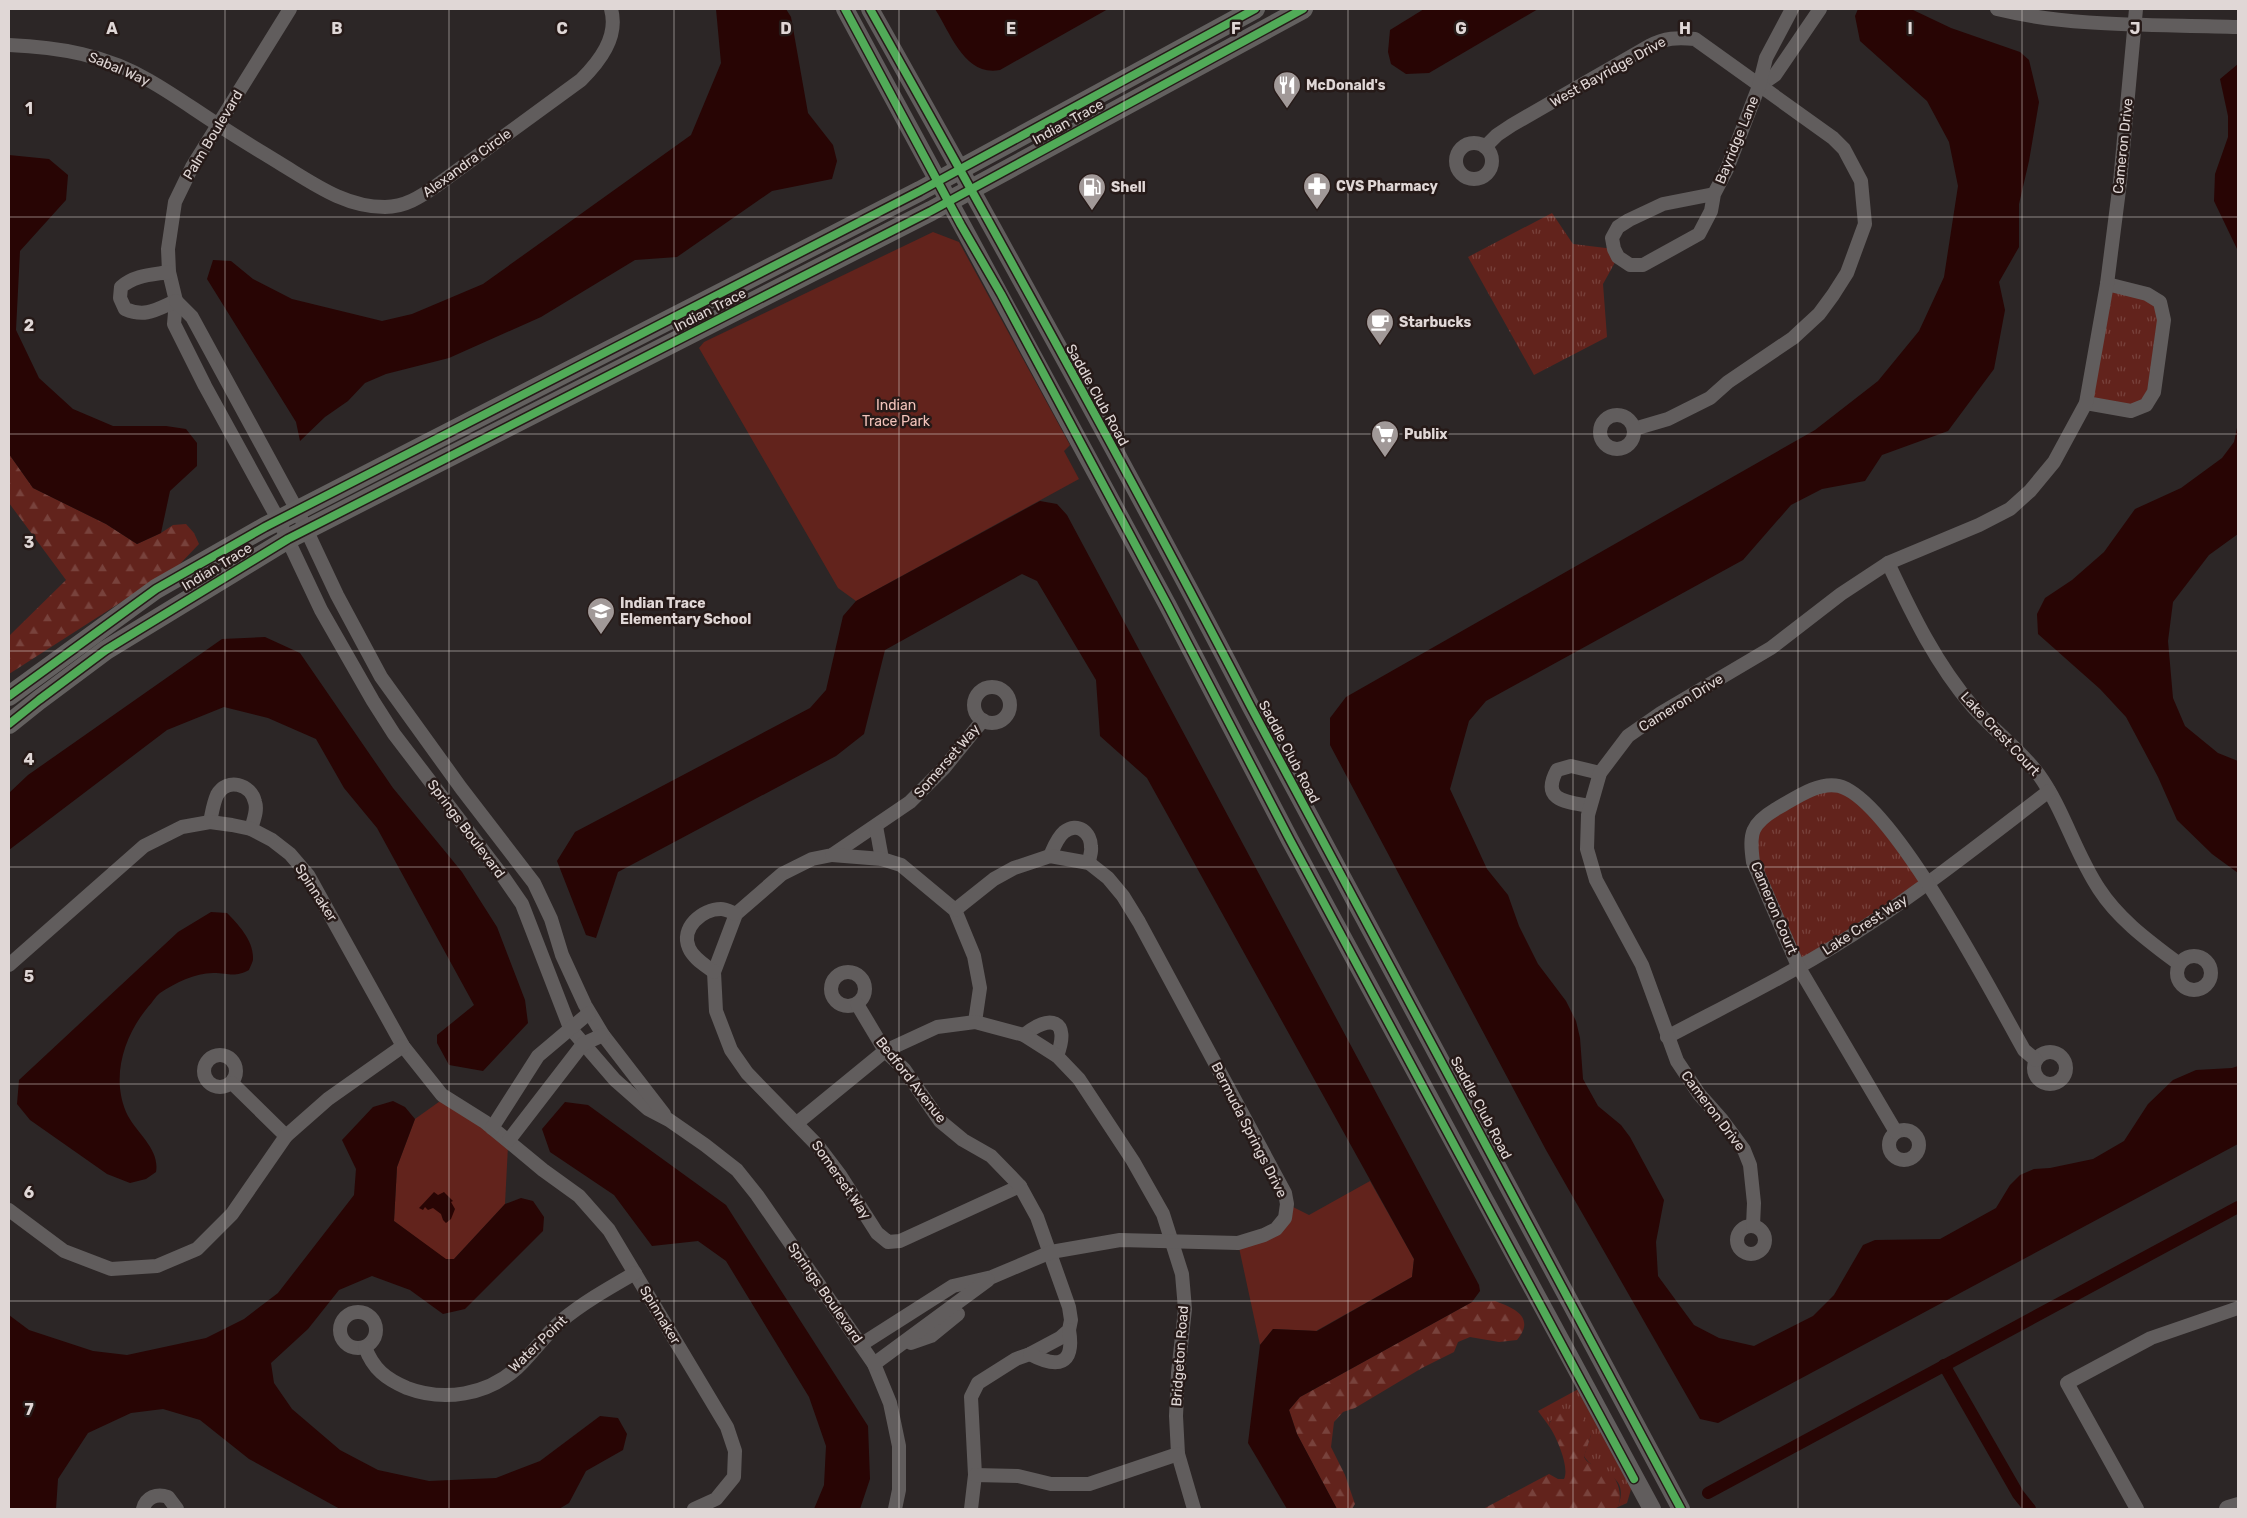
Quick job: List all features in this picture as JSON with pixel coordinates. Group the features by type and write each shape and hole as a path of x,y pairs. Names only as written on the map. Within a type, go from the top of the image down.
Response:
{"main road":[{"name":"Indian Trace","path":"9,696 156,589 278,519 937,182 1255,9"},
{"name":"Indian Trace","path":"9,724 106,650 306,529 948,202 1304,9"}],"street":[{"name":"Palm Boulevard","path":"278,519 205,386 174,324 176,301 169,272 168,249 175,202 192,167 290,9"},
{"name":"Alexandra Circle","path":"218,126 333,196 364,205 386,207 412,202 581,80 598,63 610,40 614,18 611,9"},
{"path":"845,9 937,182 1001,294 1167,604 1294,849 1652,1509"},
{"name":"Saddle Club Road","path":"870,9 960,169 1198,605 1680,1509"},
{"name":"Bayridge Lane","path":"1714,194 1663,204 1642,213 1618,227 1612,243 1618,257 1630,265 1643,265 1692,239 1706,223 1711,212 1714,194 1727,170 1759,86 1766,58 1792,9"},
{"name":"Bayridge Lane","path":"1759,86 1775,76 1820,9"},
{"path":"1997,9 2023,15 2072,20 2238,27"},
{"name":"Cameron Drive","path":"1752,1226 1754,1203 1750,1165 1744,1150 1690,1082 1677,1061 1642,965 1596,880 1586,849 1590,806 1600,773 1628,736 1661,713 1772,648 1841,594 1888,563 1979,525 2010,509 2030,491 2054,462 2086,403 2107,284 2126,128 2136,9"},
{"name":"West Bayridge Drive","path":"1485,147 1496,135 1512,125 1649,46 1670,37 1695,39 1833,138 1844,149 1852,162 1861,181 1865,224 1847,273 1819,314 1793,338 1728,382 1710,398 1668,419 1634,429"},
{"name":"Sabal Way","path":"9,45 44,46 86,54 118,65 150,80 218,126"},
{"path":"169,272 136,276 121,287 120,298 125,309 136,314 148,313 176,301"},
{"path":"2086,403 2131,411 2146,405 2154,392 2164,320 2160,302 2147,294 2107,284"},
{"name":"Palm Boulevard","path":"176,301 192,317 296,510"},
{"path":"205,386 223,376"},
{"name":"Springs Boulevard","path":"296,510 337,595 381,677 450,773 534,883 551,918 562,955 589,1013 603,1035 669,1120"},
{"name":"Springs Boulevard","path":"278,519 321,610 394,734 522,904 570,1028 615,1080 648,1109 669,1120 737,1170 757,1195 862,1344 874,1364 890,1404 899,1446 899,1490 895,1509"},
{"name":"Lake Crest Court","path":"1888,563 1925,639 1957,688 1986,721 2029,762 2049,791 2082,860 2106,900 2124,920 2179,964"},
{"name":"Somerset Way","path":"983,720 944,768 910,802 832,855 812,859 782,874 736,914 714,972 716,1011 731,1050 747,1073 797,1123 840,1175 877,1233 888,1242 900,1241 1020,1186"},
{"path":"1590,806 1560,800 1553,793 1551,782 1557,770 1571,766 1600,773"},
{"path":"210,822 218,794 224,787 233,784 243,786 251,792 256,804 251,829"},
{"name":"Cameron Court","path":"1896,1132 1798,966 1753,862 1750,843 1754,827 1762,818 1803,794 1820,787 1837,785 1850,790 1871,809 1900,843 1928,883 2024,1050 2036,1060"},
{"name":"Lake Crest Way","path":"1667,1037 1798,966 1868,925 1928,883 2049,791"},
{"name":"Spinnaker","path":"9,965 144,846 182,827 210,822 251,829 272,840 290,854 308,875 403,1046 442,1095 489,1125 542,1170 579,1196 609,1230 727,1427 735,1451 734,1477 716,1499 694,1509"},
{"path":"876,826 882,859"},
{"path":"1050,856 1058,839 1065,831 1074,827 1082,829 1089,834 1092,848 1089,863"},
{"path":"832,855 882,859 901,865 955,910 965,930 980,988 975,1022"},
{"name":"Bermuda Springs Drive","path":"862,1344 953,1286 992,1277 1051,1252 1120,1240 1238,1242 1264,1235 1276,1229 1286,1218 1287,1204 1285,1193 1139,922 1124,896 1108,878 1089,863 1050,856 1014,868 994,879 955,910"},
{"path":"714,972 698,960 689,949 686,938 691,926 700,916 710,910 723,909 736,914"},
{"name":"Bedford Avenue","path":"857,1004 885,1050 904,1069 940,1121 964,1140 991,1156 1020,1186 1037,1217 1069,1307 1071,1320 1069,1330 1072,1344 1066,1357 1059,1363 1050,1364 1030,1354"},
{"path":"489,1125 538,1056 589,1013"},
{"name":"Bridgeton Road","path":"797,1123 885,1050 937,1027 975,1022 1024,1035 1057,1056 1079,1079 1133,1161 1163,1214 1182,1274 1185,1309 1178,1382 1178,1454 1194,1509"},
{"path":"1024,1035 1035,1026 1046,1022 1053,1022 1060,1027 1063,1038 1057,1056"},
{"path":"508,1140 583,1044 603,1035"},
{"path":"9,1210 64,1251 111,1269 157,1266 197,1249 232,1214 286,1136 328,1099 403,1046"},
{"path":"232,1083 286,1136"},
{"name":"Water Point","path":"365,1347 374,1366 383,1376 425,1394 454,1396 486,1387 516,1368 545,1335 577,1308 634,1273"},
{"name":"Bermuda Springs Drive","path":"874,1364 897,1348 931,1336 960,1313 992,1277"},
{"path":"2137,1509 2067,1383 2151,1338 2238,1308"},
{"path":"971,1509 975,1475 971,1397 978,1383 1016,1360 1060,1338 1069,1330"},
{"path":"975,1475 1018,1476 1052,1484 1089,1484 1178,1454"},
{"path":"143,1509 148,1500 157,1495 168,1497 178,1509"},
{"path":"2228,1509 2238,1506"}],"green space":[{"path":"1552,213 1573,244 1614,249 1618,257 1603,284 1607,337 1534,375 1468,257"},
{"name":"Indian Trace Park","path":"933,232 959,242 1070,445 1064,451 1079,479 856,601 838,588 699,348 704,342"},
{"path":"2107,284 2160,302 2146,405 2086,403"},
{"path":"9,454 33,488 106,524 137,544 173,525 186,524 194,533 199,544 179,565 9,674 9,636 66,580 9,503"},
{"path":"1850,790 1928,883 1798,966 1753,862 1754,827 1803,793"},
{"path":"443,1099 508,1146 505,1204 454,1259 446,1260 394,1221 397,1167 415,1119"},
{"path":"1370,1181 1414,1259 1412,1277 1316,1331 1273,1329 1260,1345 1238,1243 1276,1229 1287,1204 1309,1215"},
{"path":"1495,1301 1515,1310 1523,1319 1522,1332 1517,1340 1499,1342 1470,1337 1458,1342 1454,1352 1422,1368 1355,1408 1343,1412 1334,1422 1331,1447 1345,1475 1355,1504 1352,1509 1337,1509 1297,1434 1289,1410 1300,1397 1472,1302"},
{"path":"1584,1386 1634,1479 1627,1503 1618,1507 1621,1495 1620,1487 1616,1480 1589,1462 1584,1456 1591,1435 1550,1421 1549,1426 1538,1411"},
{"path":"1565,1410 1581,1412 1591,1435 1584,1457 1590,1463 1604,1469 1613,1476 1618,1486 1620,1497 1618,1507 1614,1509 1483,1509 1549,1474 1558,1479 1564,1479 1564,1460 1549,1426 1551,1420 1559,1412"}],"shaded area":[{"path":"716,9 786,9 791,17 808,113 833,145 837,161 832,179 772,191 677,257 635,260 541,317 449,358 386,374 365,383 348,401 325,417 300,441 296,422 207,279 213,260 231,261 253,279 292,299 382,321 412,314 483,284 691,135 721,63"},
{"path":"935,9 1108,9 1000,70 988,70 977,67 960,51"},
{"path":"1424,9 1538,9 1429,73 1406,74 1391,64 1388,52 1390,30"},
{"path":"1858,9 1911,9 1951,28 2020,52 2029,60 2039,102 2029,161 2019,204 2019,247 1999,282 2005,310 1994,369 1948,431 1882,455 1865,481 1822,489 1791,505 1743,560 1486,701 1469,721 1450,789 1487,869 1508,895 1519,926 1538,964 1566,1001 1576,1021 1580,1038 1583,1079 1598,1106 1621,1125 1630,1137 1664,1200 1656,1242 1658,1276 1694,1325 1719,1338 1754,1346 1813,1316 1834,1295 1863,1245 1875,1240 1940,1239 1996,1208 2010,1185 2020,1175 2034,1169 2050,1168 2093,1159 2124,1141 2148,1104 2173,1080 2196,1070 2238,1066 2238,1144 1718,1423 1700,1419 1546,1150 1330,745 1330,718 1346,697 1815,430 1878,381 1919,331 1944,277 1958,186 1949,142 1927,101 1860,41 1855,16"},
{"path":"2238,64 2238,251 2214,201 2215,174 2228,137 2228,116 2220,79"},
{"path":"9,155 49,159 68,175 66,200 20,251 16,330 39,378 73,409 113,426 166,426 186,429 197,443 197,466 170,491 161,533 137,544 106,524 33,488 9,454"},
{"path":"2238,423 2238,534 2209,555 2173,602 2168,641 2173,698 2185,726 2218,753 2238,761 2238,873 2212,854 2177,820 2158,777 2126,717 2100,689 2038,634 2037,614 2045,598 2072,580 2104,552 2135,509 2181,488 2222,458 2234,442"},
{"path":"1040,501 1057,504 1067,515 1479,1285 1480,1291 1472,1302 1300,1397 1289,1410 1297,1434 1337,1509 1287,1509 1248,1443 1260,1345 1273,1329 1317,1331 1412,1277 1414,1259 1147,778 1100,736 1096,680 1037,581 1022,574 885,650 864,734 836,756 618,872 596,938 586,935 557,861 575,832 810,708 826,690 843,616 856,601"},
{"path":"265,637 300,653 393,788 462,872 497,927 525,1000 528,1023 483,1071 449,1065 437,1043 437,1035 474,1005 377,828 344,788 316,739 268,718 224,707 167,730 9,850 9,793 28,775 222,639"},
{"path":"211,912 227,913 240,928 251,946 253,962 249,970 244,972 235,974 206,973 179,982 160,993 139,1019 126,1045 122,1059 120,1088 128,1116 155,1156 156,1172 146,1179 130,1183 107,1174 30,1120 17,1104 19,1080 178,932"},
{"path":"393,1101 405,1107 415,1119 397,1167 394,1221 446,1259 454,1259 505,1204 521,1198 533,1201 544,1217 543,1231 465,1309 443,1314 410,1290 372,1276 339,1290 308,1329 271,1363 274,1383 292,1409 340,1450 378,1470 429,1481 496,1478 540,1461 600,1416 618,1418 627,1434 623,1450 586,1471 569,1503 559,1509 340,1509 249,1459 200,1420 163,1409 131,1413 88,1433 58,1479 56,1509 9,1509 9,1315 29,1330 93,1351 127,1355 206,1338 244,1319 278,1293 354,1195 356,1169 342,1140 373,1107"},
{"path":"565,1102 588,1105 726,1205 868,1426 870,1479 860,1509 814,1509 824,1485 826,1446 809,1397 726,1261 698,1241 652,1246 614,1195 550,1152 542,1129"},
{"path":"434,1192 438,1195 444,1192 453,1201 451,1202 455,1209 451,1219 446,1223 441,1214 433,1208 428,1210 425,1207 423,1210 419,1208"}],"waterway":[{"path":"1708,1493 2238,1207"},
{"path":"1944,1365 2018,1494 2030,1509"}],"cycle path":[{"path":"845,9 961,225 1001,294 1167,604 1290,840 1634,1479"},
{"path":"870,9 1016,269 1111,444 1681,1509"},
{"path":"9,696 156,589 265,527 920,191 1255,9"},
{"path":"9,724 106,650 288,539 931,211 1303,9"}],"place":[{"name":"McDonald's","path":"1287,109"},
{"name":"CVS Pharmacy","path":"1317,210"},
{"name":"Shell","path":"1092,211"},
{"name":"Starbucks","path":"1380,346"},
{"name":"Publix","path":"1385,458"},
{"name":"Indian Trace Elementary School","path":"601,635"}]}
